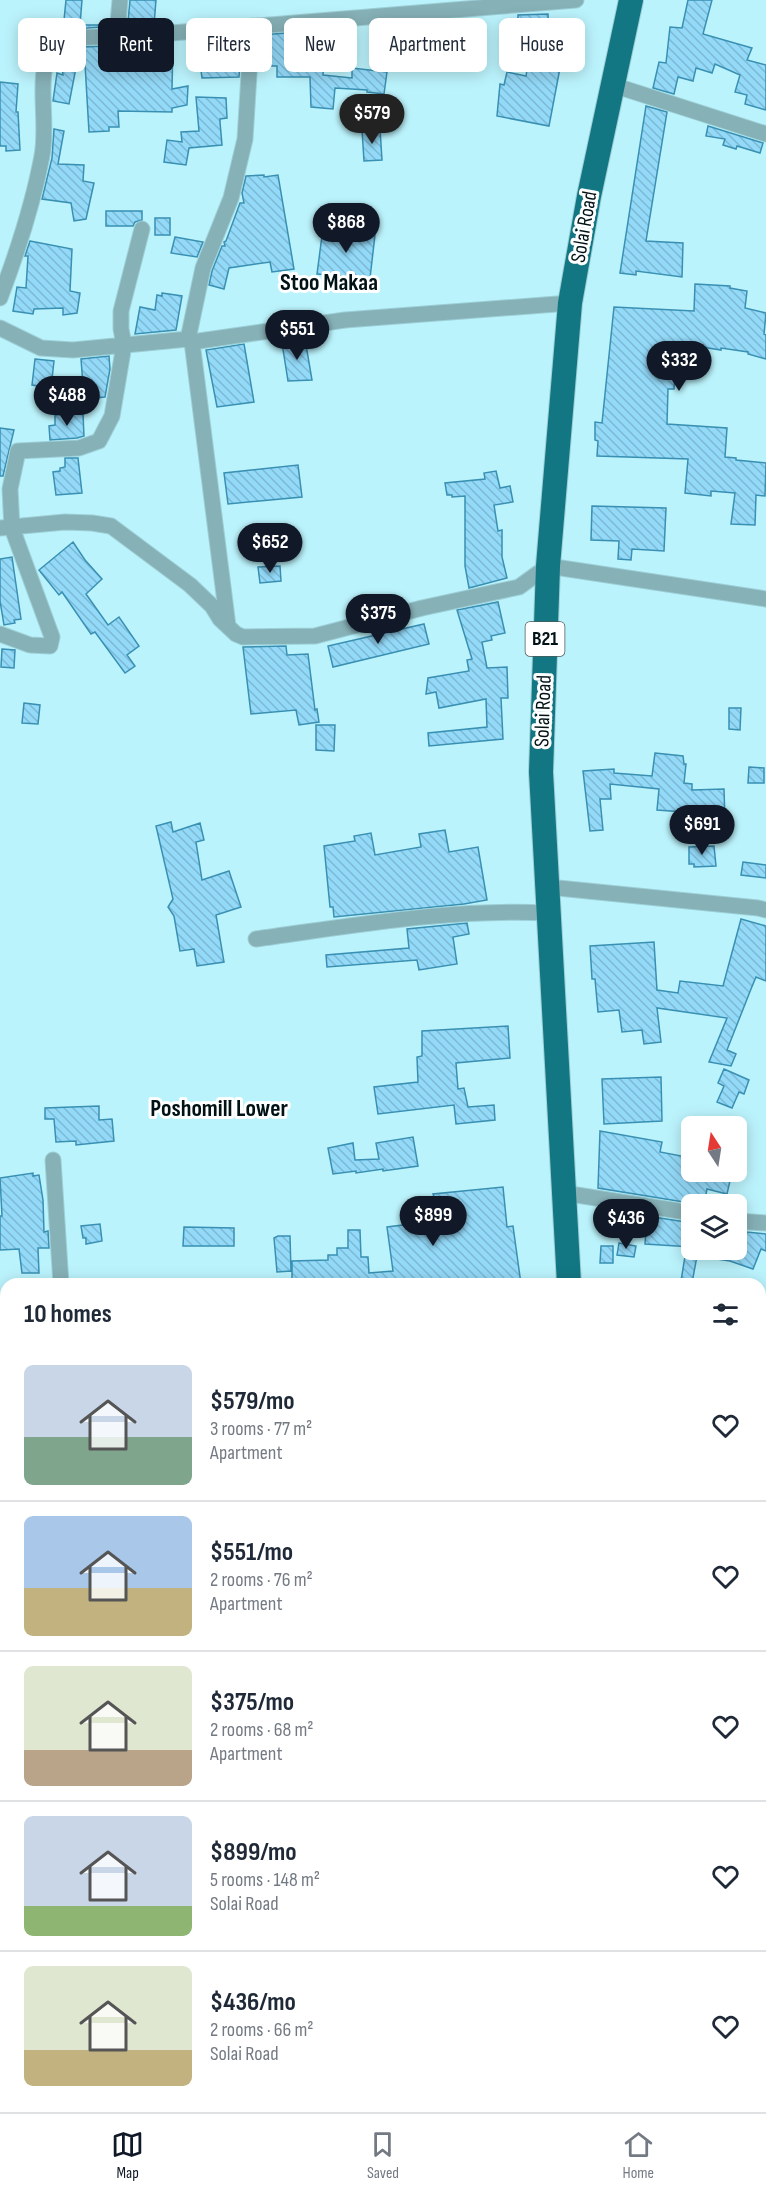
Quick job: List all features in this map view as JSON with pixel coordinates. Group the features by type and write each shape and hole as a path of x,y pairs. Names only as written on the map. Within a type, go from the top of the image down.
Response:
{"highway":[{"name":"Solai Road","path":"568,1278 541,772 548,566 570,303 589,196 631,0"}],"street":[{"path":"118,18 120,0"},
{"path":"272,24 576,0"},
{"path":"0,298 16,256 43,155 44,74 48,52 53,43 69,38 98,36"},
{"path":"228,626 190,340 203,268 231,198 245,139 249,72"},
{"path":"613,85 766,134"},
{"path":"0,634 30,645 50,646 52,637 6,528 10,489 18,451 79,448 99,441 112,416 124,345 121,311 142,229"},
{"path":"0,328 41,348 73,350 190,340 345,320 570,303"},
{"path":"6,528 65,522 92,522 111,526 190,585 236,634 243,637 315,636 422,608 519,587 548,566 766,599"},
{"path":"548,887 766,910"},
{"path":"256,939 367,923 454,915 512,911 549,913"},
{"path":"53,1160 61,1278"},
{"path":"564,1193 681,1211"},
{"path":"747,1222 766,1223"}],"building":[{"path":"66,0 82,0 81,18 64,18"},
{"path":"130,0 156,0 155,18 128,18"},
{"path":"688,0 712,0 703,34 752,48 747,60 766,65 766,110 745,104 747,95 735,92 740,75 715,64 712,73 696,68 693,81 678,77 674,94 653,88 659,62 666,63 670,27 682,28"},
{"path":"548,14 548,18 518,18 518,15"},
{"path":"86,25 98,25 98,27 86,28"},
{"path":"284,33 284,72 323,72 323,75 352,78 352,72 357,72 357,69 369,70 369,72 387,72 384,94 367,92 367,90 335,88 333,109 311,107 310,77 277,77 277,66 272,66 272,34"},
{"path":"98,46 98,72 172,72 172,89 188,86 187,105 172,108 172,112 118,111 119,127 109,127 109,131 89,132 86,47"},
{"path":"63,72 75,72 69,104 53,101 57,73 63,75"},
{"path":"201,72 239,72 239,77 202,78"},
{"path":"507,72 526,76 527,72 559,72 549,126 497,116 500,84 504,85"},
{"path":"0,82 18,84 16,112 18,112 20,150 6,151 6,146 0,146"},
{"path":"196,97 226,98 227,118 220,119 222,145 189,148 186,165 164,162 167,140 182,142 181,132 199,131"},
{"path":"646,106 667,112 646,241 683,243 682,277 636,271 636,275 620,273"},
{"path":"708,126 763,143 760,153 737,146 736,149 723,145 725,139 706,136"},
{"path":"54,129 64,131 58,164 84,165 83,181 94,183 86,219 74,221 71,203 42,199 52,158"},
{"path":"380,129 382,160 364,161 362,130"},
{"path":"264,175 264,177 278,175 294,269 272,272 270,262 229,268 224,289 209,285 212,271 222,246 225,246 224,242 240,203 244,203 242,193 246,176"},
{"path":"106,211 142,211 142,220 135,222 133,226 106,226"},
{"path":"155,218 170,218 170,235 155,235"},
{"path":"323,228 375,235 370,278 317,274"},
{"path":"175,237 203,242 197,257 171,253"},
{"path":"30,241 72,249 70,291 80,293 77,313 63,315 63,308 34,309 33,314 13,311 17,287 26,288 28,256 25,256"},
{"path":"695,284 730,286 730,288 747,291 745,308 766,313 764,334 766,335 766,359 748,354 748,352 677,343 674,389 668,389 667,424 727,428 725,457 766,463 765,496 756,495 755,525 731,524 735,493 711,491 711,496 685,493 688,459 597,456 598,441 595,440 595,422 602,423 614,307 694,311"},
{"path":"162,293 182,296 176,330 135,334 140,307 155,310 157,295 162,296"},
{"path":"305,339 312,380 288,381 282,343"},
{"path":"244,344 254,402 217,407 206,350"},
{"path":"109,356 110,369 105,397 84,399 81,359"},
{"path":"35,359 54,361 51,388 32,385"},
{"path":"83,414 84,436 50,440 49,426 55,425 55,415"},
{"path":"0,428 14,430 3,476 0,476"},
{"path":"65,458 78,458 82,493 56,495 53,472 65,467"},
{"path":"298,465 302,497 228,504 224,473"},
{"path":"496,471 500,488 510,486 513,502 494,505 498,531 502,530 502,557 507,578 469,588 465,566 465,496 447,495 445,483 485,479 484,473"},
{"path":"592,506 666,508 664,551 632,549 631,560 618,559 619,541 591,540"},
{"path":"73,542 102,579 86,594 108,625 119,617 139,646 127,655 135,666 125,673 95,632 91,634 62,592 59,595 39,570"},
{"path":"12,557 21,619 4,625 0,601 0,559"},
{"path":"280,566 281,581 260,583 258,567"},
{"path":"498,602 505,633 491,636 492,640 482,642 487,668 507,667 508,698 501,698 503,739 429,746 428,733 487,727 486,699 439,708 436,692 426,694 428,678 469,671 467,660 472,659 457,610"},
{"path":"424,624 429,644 333,667 328,646"},
{"path":"286,646 287,655 308,654 315,710 317,709 319,722 299,725 296,710 251,714 243,647"},
{"path":"2,649 15,650 14,668 1,667"},
{"path":"24,703 40,705 38,724 22,723"},
{"path":"729,708 741,708 740,730 729,729"},
{"path":"316,725 335,725 334,751 316,750"},
{"path":"655,753 683,756 684,764 686,764 684,783 692,784 692,790 724,789 725,820 698,821 698,834 683,834 684,812 657,810 659,789 610,784 611,799 600,799 603,830 590,831 583,771 614,769 614,773 652,776"},
{"path":"749,767 764,768 764,783 748,783"},
{"path":"171,822 173,832 200,823 204,840 196,842 202,880 229,871 241,907 216,915 224,962 197,966 194,949 180,951 174,916 168,907 173,899 156,826"},
{"path":"445,830 449,852 478,847 487,900 334,917 333,907 330,907 324,846 355,841 354,836 371,833 375,855 421,847 419,834"},
{"path":"714,846 716,866 694,867 694,864 689,864 689,847"},
{"path":"743,862 766,865 766,878 741,875"},
{"path":"741,919 766,926 766,981 756,977 751,989 727,1050 736,1054 731,1066 709,1062 727,1018 657,1008 661,1042 644,1044 642,1030 622,1032 619,1010 598,1012 595,979 592,979 590,946 654,942 657,990 678,993 680,981 723,986"},
{"path":"467,923 469,934 453,937 457,964 419,970 417,960 327,967 326,955 409,948 407,929"},
{"path":"508,1026 510,1058 456,1063 458,1089 464,1088 468,1107 494,1105 495,1120 456,1124 454,1105 378,1114 374,1087 418,1082 417,1057 422,1056 422,1031"},
{"path":"724,1069 749,1080 744,1094 739,1092 732,1108 717,1102 724,1086 718,1083"},
{"path":"661,1077 662,1121 604,1124 602,1079"},
{"path":"99,1106 99,1120 112,1119 114,1141 76,1145 76,1141 56,1142 54,1119 45,1119 45,1108"},
{"path":"600,1131 662,1142 660,1152 681,1156 681,1182 730,1182 727,1194 707,1189 706,1194 681,1194 681,1202 598,1188"},
{"path":"413,1137 418,1166 333,1174 328,1148 353,1143 355,1160 379,1159 376,1143"},
{"path":"33,1173 33,1176 39,1175 43,1200 44,1232 48,1231 49,1248 38,1248 39,1273 22,1273 19,1249 0,1250 0,1216 2,1216 0,1178"},
{"path":"503,1187 507,1227 513,1226 520,1278 292,1278 292,1261 328,1260 328,1255 337,1255 337,1248 348,1248 348,1230 360,1230 361,1257 368,1257 369,1273 393,1271 387,1227 419,1223 417,1200 434,1197 433,1194"},
{"path":"647,1216 681,1221 681,1246 645,1244"},
{"path":"100,1224 102,1241 86,1244 81,1226"},
{"path":"184,1227 234,1228 234,1246 183,1246"},
{"path":"747,1232 766,1234 766,1251 761,1249 753,1269 723,1260 747,1260"},
{"path":"290,1236 291,1271 277,1272 274,1238"},
{"path":"619,1243 636,1246 634,1257 617,1255"},
{"path":"601,1246 613,1246 613,1263 600,1263"},
{"path":"684,1260 696,1260 693,1278 681,1278"}],"district":[{"name":"Stoo Makaa","path":"329,282"},
{"name":"Poshomill Lower","path":"219,1108"}]}
